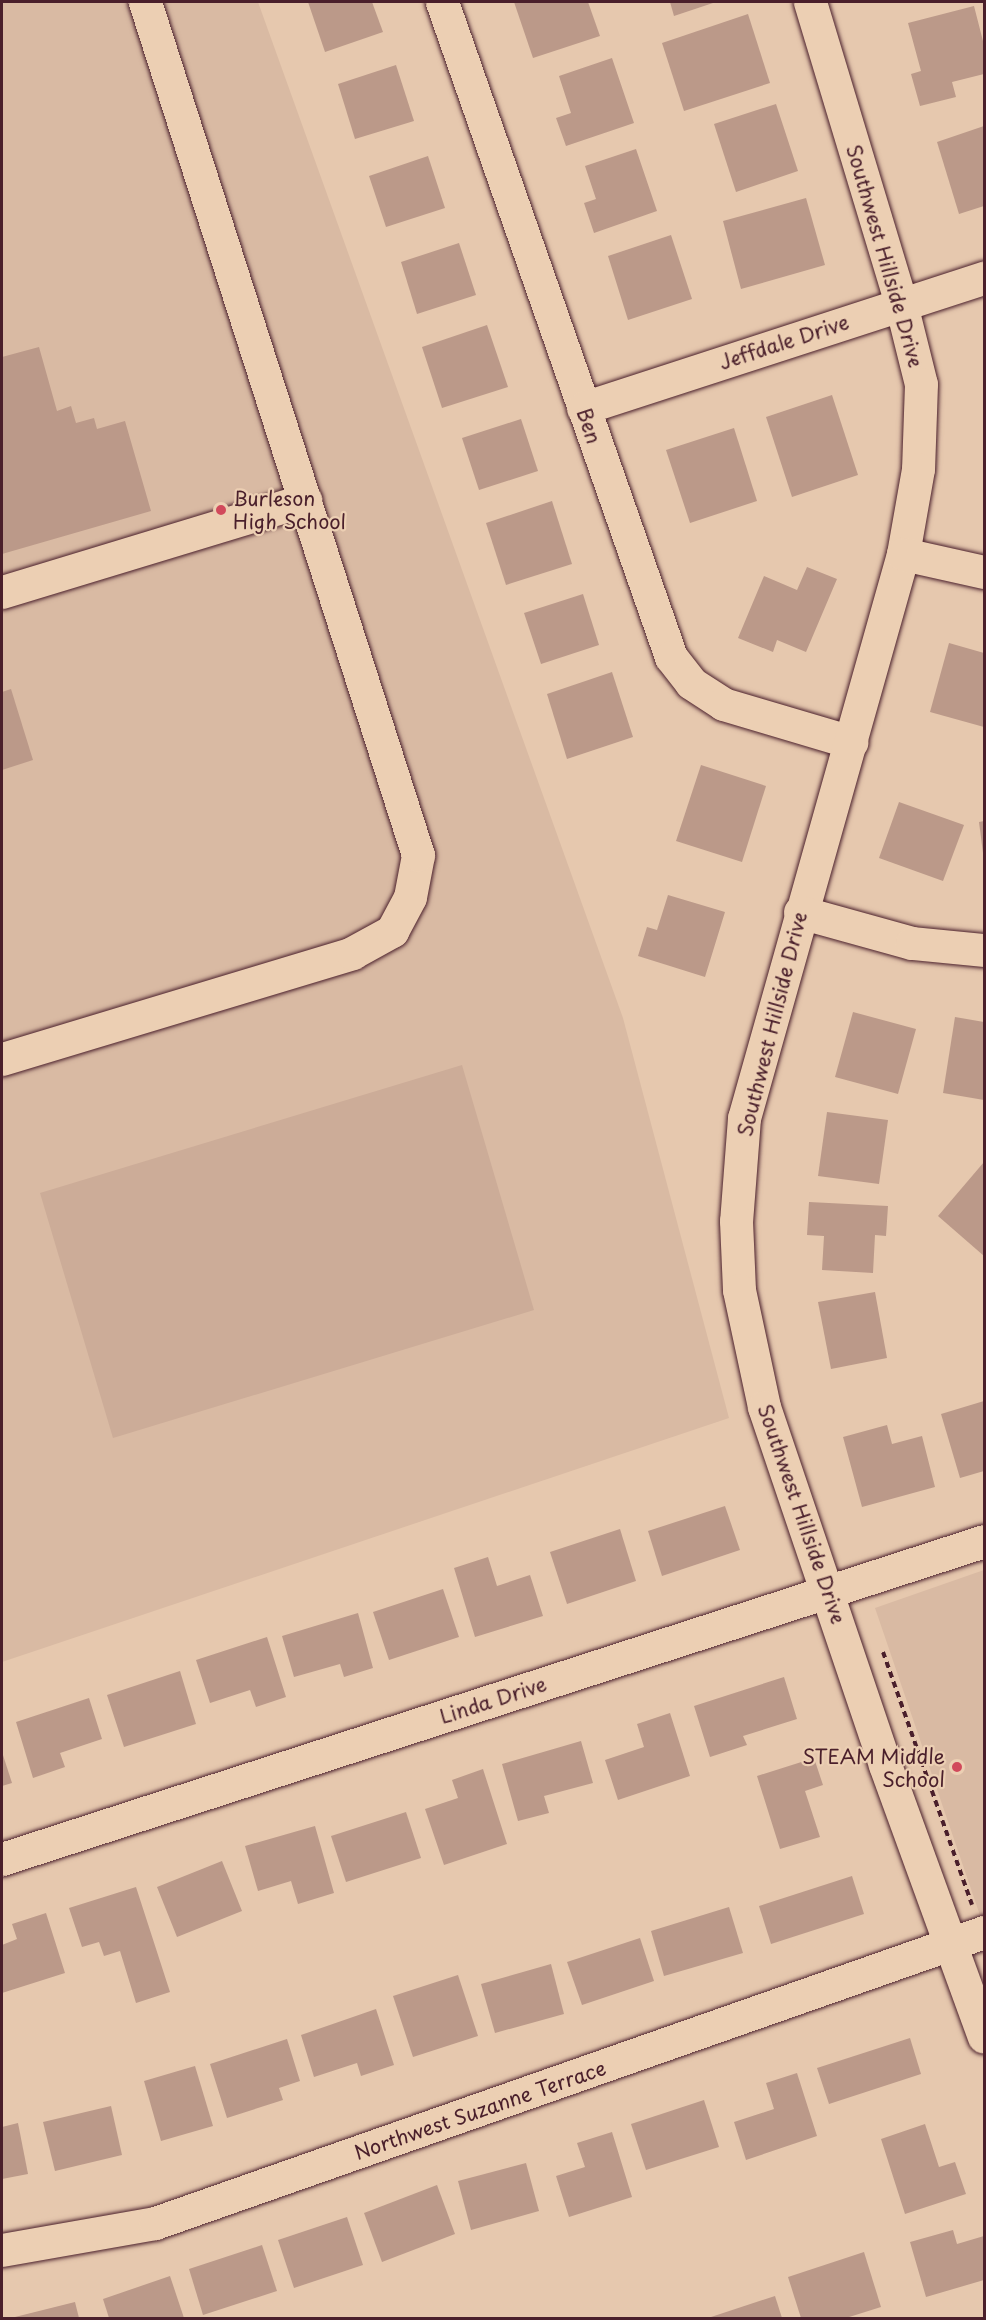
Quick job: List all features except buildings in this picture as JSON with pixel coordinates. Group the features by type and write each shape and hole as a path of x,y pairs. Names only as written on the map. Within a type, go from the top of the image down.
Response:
{"street":[{"path":"2,1059 352,953 392,931 410,897 418,855 145,2"},
{"name":"Ben","path":"442,2 671,657 691,683 723,704 851,742"},
{"name":"Southwest Hillside Drive","path":"810,2 901,304 921,384 918,469 903,554 851,742 800,912 744,1118 736,1221 739,1290 764,1407 829,1591 885,1765 973,1937 984,2037"},
{"name":"Jeffdale Drive","path":"583,408 984,278"},
{"path":"2,591 304,500"},
{"path":"903,554 984,572"},
{"path":"800,912 912,943 984,950"},
{"name":"Linda Drive","path":"2,1859 984,1541"},
{"name":"Northwest Suzanne Terrace","path":"2,2250 155,2223 973,1937"}],"path":[{"path":"879,1641 973,1937"}],"shaded area":[{"name":"Burleson High School","path":"2,2 258,2 623,1018 729,1418 2,1662"},
{"path":"462,1065 534,1310 113,1438 40,1193"},
{"name":"STEAM Middle School","path":"984,1570 984,1927 875,1608"}],"place":[{"name":"Burleson High School","path":"221,510"},
{"name":"STEAM Middle School","path":"957,1767"}]}
